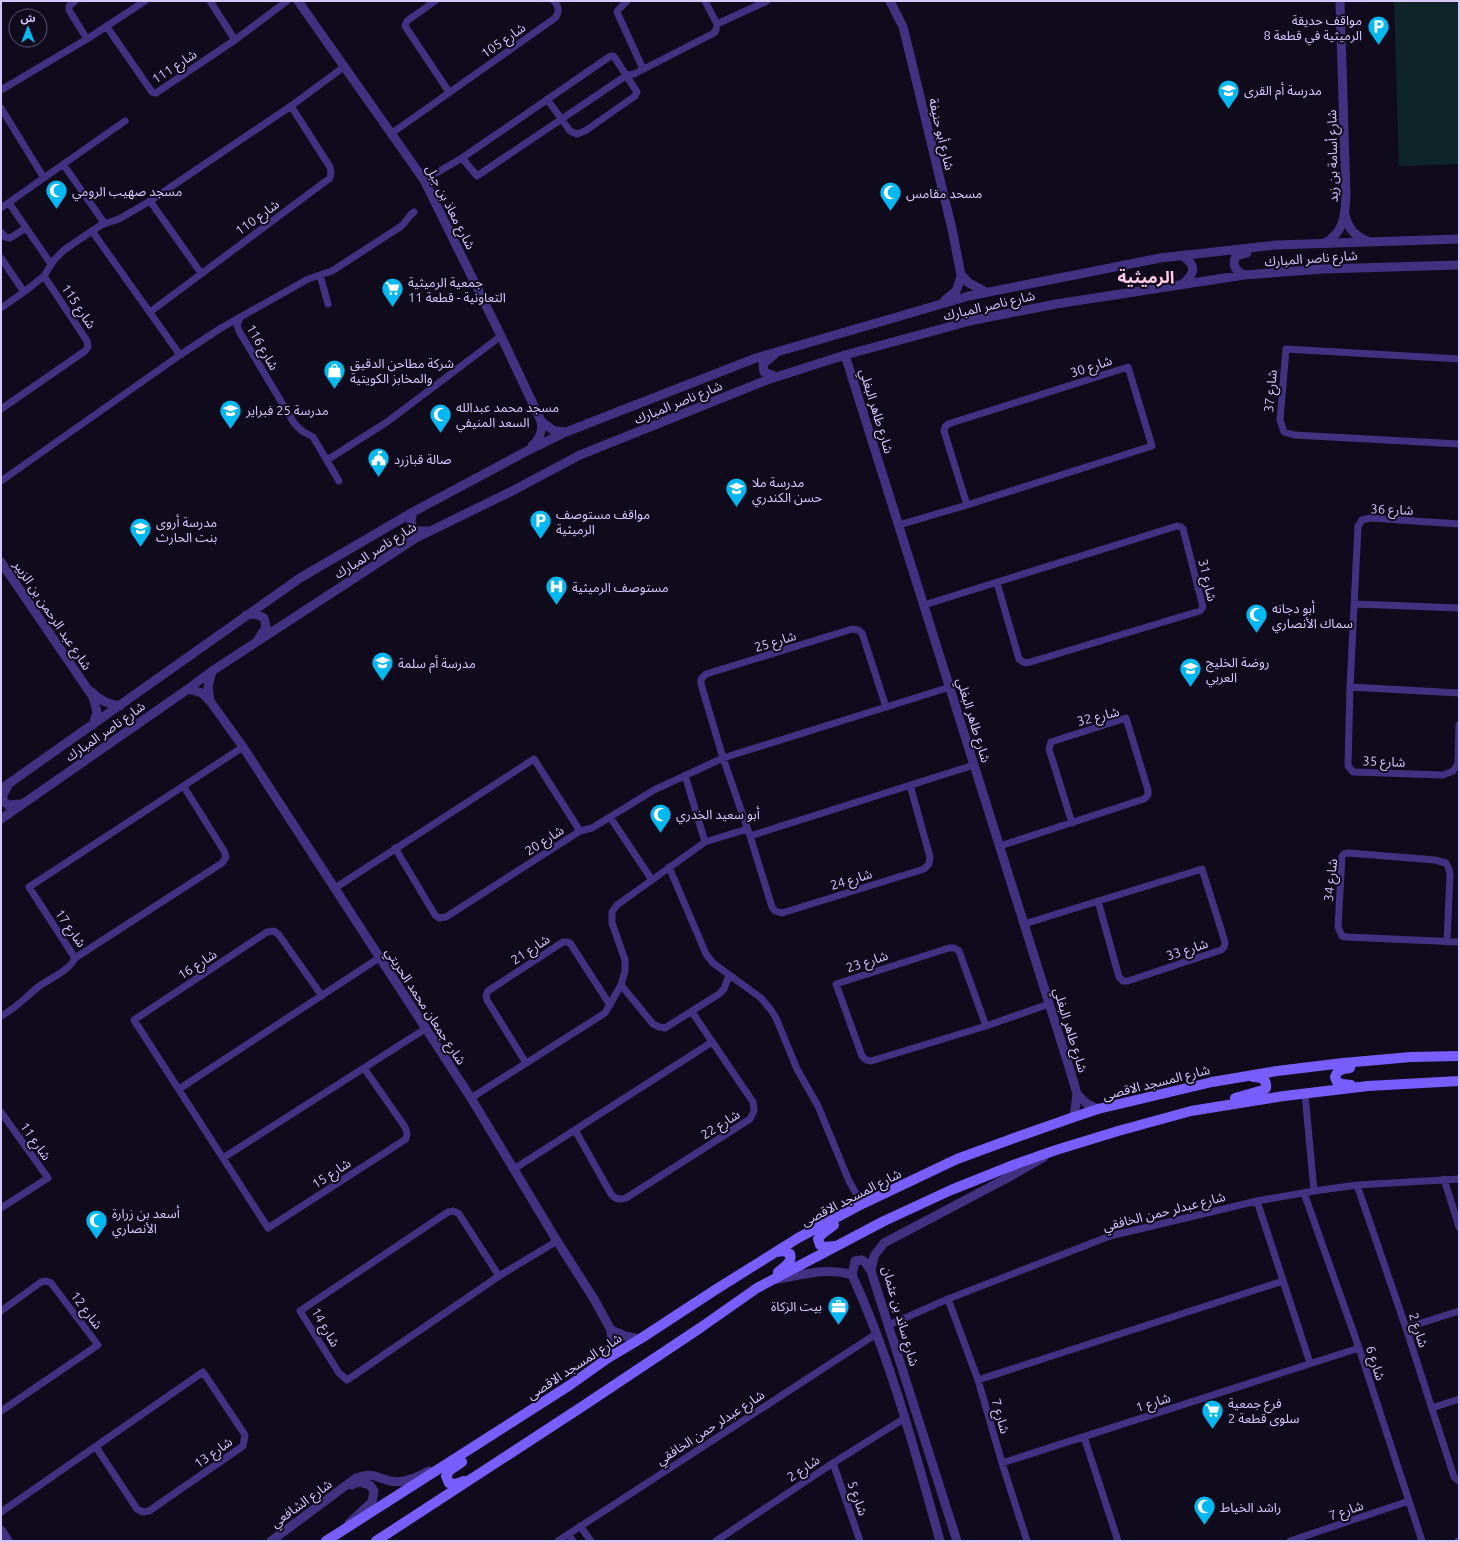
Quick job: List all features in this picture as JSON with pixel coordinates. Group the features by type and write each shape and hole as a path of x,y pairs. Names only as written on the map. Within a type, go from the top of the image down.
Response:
{"main road":[{"name":"شارع المسجد الاقصى","path":"326,1541 570,1385 608,1358 798,1238 860,1205 957,1159 1098,1109 1204,1083 1277,1071 1411,1057 1459,1056"},
{"path":"1368,1086 1342,1084 1336,1082 1336,1073 1339,1070 1384,1064 1411,1057"},
{"path":"757,1288 884,1221 951,1190 1016,1164 1118,1131 1266,1088 1266,1083 1260,1077 1233,1078"},
{"path":"1191,1111 1284,1096 1368,1086 1459,1081"},
{"path":"838,1245 824,1247 820,1245 818,1239 822,1234 860,1205"},
{"path":"376,1541 694,1333 757,1288 790,1262 792,1256 788,1252 775,1252"},
{"path":"470,1479 456,1484 449,1483 446,1476 450,1470 504,1434 519,1417"}],"street":[{"path":"75,1 69,6 69,10 88,39"},
{"path":"1,90 88,39 145,1"},
{"path":"210,1 235,40"},
{"name":"شارع 111","path":"107,27 154,93 235,40 287,1"},
{"name":"شارع معاذ بن جبل","path":"298,1 424,180 541,421"},
{"path":"435,1 407,21 405,26 449,92"},
{"name":"شارع 105","path":"392,133 555,18 558,9 554,1"},
{"path":"627,1 617,12 644,69"},
{"path":"462,158 477,176 627,75 634,74 714,33 717,24 705,1"},
{"path":"717,24 767,1"},
{"name":"شارع أبو حنيفة","path":"890,1 903,27 910,54 953,234 961,275"},
{"name":"شارع أسامة بن زيد","path":"1325,243 1333,238 1340,230 1345,216 1346,179 1340,1"},
{"path":"424,180 462,158 547,99 610,56 615,58 636,89 636,95 585,131 577,134 573,133 561,119 547,99"},
{"path":"1,308 44,276 51,264 64,250 92,230 119,219 150,201 291,106 345,66"},
{"name":"شارع 110","path":"201,273 330,178 330,167 291,106"},
{"path":"1,108 44,178"},
{"path":"1,208 125,121"},
{"path":"64,164 105,224"},
{"path":"150,201 201,273 150,312"},
{"path":"9,202 51,264"},
{"name":"شارع 116","path":"339,481 311,436 302,431 294,423 238,329 238,322 240,318 304,281 332,271 405,224 414,212"},
{"name":"شارع أسامة بن زيد","path":"1345,216 1348,226 1356,235 1371,242"},
{"path":"1,232 5,237 10,238 26,228"},
{"path":"92,230 180,355"},
{"name":"شارع ناصر المبارك","path":"4,787 300,578 413,512 525,452 566,432 756,358 943,302 986,292 1160,258 1276,245 1459,239"},
{"path":"1244,275 1238,272 1234,267 1234,260 1236,256 1270,250 1276,245"},
{"path":"1183,256 1191,263 1193,270 1190,278 1183,284"},
{"path":"1,258 24,292"},
{"name":"شارع ناصر المبارك","path":"1,819 188,689 212,670 416,538 580,456 776,377 846,355 974,320 1056,304 1244,275 1330,268 1459,265"},
{"path":"320,275 328,304"},
{"path":"961,275 969,283 986,292"},
{"path":"943,302 956,291 961,275"},
{"name":"شارع 115","path":"1,409 85,351 88,347 87,341 44,276"},
{"path":"1,481 180,355 221,328 240,318"},
{"path":"327,460 380,427 501,336"},
{"name":"شارع 37","path":"1459,358 1286,349 1280,420 1284,432 1294,434 1459,444"},
{"path":"776,353 763,364 764,372 776,377"},
{"name":"شارع طاهر البغلي","path":"846,355 1077,1094 1074,1117"},
{"name":"شارع 30","path":"899,525 967,505 1152,446 1128,367 948,424 944,431 967,505"},
{"path":"541,421 554,431 566,432"},
{"path":"525,452 538,441 541,421"},
{"path":"413,512 411,521 412,528 417,531 431,531"},
{"name":"شارع 36","path":"1352,633 1355,604 1358,526 1362,520 1370,518 1459,524"},
{"name":"شارع 31","path":"924,606 1177,526 1183,529 1203,607 1200,611 1023,662 1020,659 997,583"},
{"name":"شارع عبد الرحمن بن الزبير","path":"1,562 93,697 97,712 93,725"},
{"path":"1355,604 1459,608"},
{"path":"246,615 259,615 265,621 264,631 257,641"},
{"name":"شارع 25","path":"736,797 701,684 701,678 706,674 852,630 858,630 862,633 886,707"},
{"name":"شارع 35","path":"1352,633 1348,766 1353,772 1443,775 1453,772 1458,764 1459,726"},
{"path":"210,701 208,687 212,670"},
{"name":"شارع عبد الرحمن بن الزبير","path":"83,682 97,698 108,704 120,706"},
{"path":"580,831 592,828 654,790 723,758 950,687"},
{"path":"1350,687 1459,692"},
{"name":"شارع جمعان محمد الحريتي","path":"188,689 202,694 210,701 243,747 471,1098 594,1298 612,1330"},
{"name":"شارع 32","path":"1000,846 1072,823 1144,799 1148,795 1148,790 1126,718 1051,742 1049,745 1048,749 1072,823"},
{"name":"شارع 17","path":"184,787 224,851 226,857 222,863 75,958 29,887 243,747"},
{"name":"شارع 20","path":"335,888 395,848 534,759 580,831 446,917 439,918 434,915 395,848"},
{"path":"750,836 974,765"},
{"path":"685,775 705,842"},
{"name":"شارع 24","path":"736,797 772,907 776,911 782,913 924,869 929,864 930,856 910,785"},
{"path":"4,787 3,801 8,806 22,804"},
{"path":"610,818 652,880"},
{"path":"471,1098 605,1013 621,985 625,971 625,960 612,923 612,912 617,905 705,842 747,829"},
{"name":"شارع 34","path":"1447,942 1450,874 1446,863 1435,860 1349,853 1343,855 1341,860 1338,927 1342,936 1346,937 1447,942 1459,942"},
{"path":"669,868 706,954 713,963 761,998 776,1018 798,1069 818,1106 860,1205"},
{"name":"شارع 33","path":"1024,924 1098,901 1202,869 1224,942 1224,947 1221,950 1128,981 1123,981 1119,977 1098,901"},
{"name":"شارع 16","path":"198,1118 134,1020 267,932 274,931 279,935 322,996"},
{"name":"شارع 21","path":"526,1064 487,1000 486,996 488,992 562,942 567,942 570,943 610,1005"},
{"name":"شارع 23","path":"986,1026 959,951 954,948 949,948 836,984 862,1056 866,1060 871,1060 986,1026 1049,1004"},
{"path":"1,1016 71,964 75,958"},
{"path":"178,1089 379,958"},
{"path":"621,985 654,1024 662,1028 692,1012 721,992 729,975"},
{"name":"شارع 22","path":"575,1130 613,1197 621,1199 633,1194 750,1119 754,1114 755,1108 753,1102 692,1012"},
{"path":"223,1158 425,1029"},
{"path":"514,1169 712,1042"},
{"name":"شارع 15","path":"198,1118 268,1228 406,1139 407,1133 405,1127 364,1068"},
{"path":"1077,1094 1086,1103 1098,1109"},
{"path":"1305,1094 1314,1190"},
{"name":"شارع 11","path":"1,1112 48,1178 1,1208"},
{"name":"شارع ساند بن عثمان","path":"956,1540 872,1271 874,1256 884,1243 1009,1177 1056,1150"},
{"path":"1444,1179 1459,1227"},
{"name":"شارع عبدلر حمن الخافقي","path":"889,1325 948,1299 1110,1236 1257,1201 1314,1190 1459,1179"},
{"name":"شارع 2","path":"1357,1186 1406,1328 1454,1477 1459,1481"},
{"name":"شارع 6","path":"1304,1193 1359,1348 1422,1541"},
{"path":"1257,1201 1310,1363"},
{"name":"شارع 14","path":"499,1276 459,1214 454,1211 448,1212 300,1311 338,1373 347,1380 499,1276 558,1241"},
{"path":"771,1280 826,1271 841,1272 852,1275 855,1261 859,1260 865,1262 872,1271"},
{"name":"شارع ساند بن عثمان","path":"852,1275 866,1307 905,1418 940,1541"},
{"name":"شارع 12","path":"1,1311 41,1282 46,1281 51,1283 98,1345 1,1411"},
{"path":"978,1380 1283,1281"},
{"name":"شارع 7","path":"948,1299 978,1380 1002,1463 1028,1541"},
{"path":"1406,1328 1459,1311"},
{"path":"608,1358 612,1344 612,1330 625,1336 640,1339"},
{"name":"شارع عبدلر حمن الخافقي","path":"558,1541 876,1334"},
{"name":"شارع 1","path":"1002,1463 1359,1348"},
{"name":"شارع 13","path":"1,1512 203,1372 245,1435 243,1446 149,1511 142,1512 137,1509 96,1447"},
{"path":"1432,1408 1459,1399"},
{"name":"شارع 2","path":"716,1541 833,1463 905,1418"},
{"path":"1084,1437 1118,1541"},
{"name":"شارع الشافعي","path":"271,1541 356,1478 365,1475 375,1475 390,1481 400,1482 412,1479 465,1452"},
{"name":"شارع 5","path":"833,1463 860,1541"},
{"name":"شارع الشافعي","path":"340,1532 372,1502 374,1491 370,1485 359,1482 346,1486"},
{"name":"شارع 7","path":"1290,1541 1409,1501"},
{"path":"580,1526 590,1541"},
{"path":"1,1530 8,1541"},
{"path":"568,1534 573,1541"}],"green space":[{"path":"1394,1 1459,1 1459,164 1399,166"}],"place":[{"name":"مواقف حديقة الرميثية في قطعة 8","path":"1378,46"},
{"name":"مدرسة أم القرى","path":"1228,110"},
{"name":"مسجد صهيب الرومي","path":"56,210"},
{"name":"مسحد مقامس","path":"891,212"},
{"name":"جمعية الرميثية التعاونية - قطعة 11","path":"392,308"},
{"name":"شركة مطاحن الدقيق والمخابز الكويتية","path":"335,390"},
{"name":"مدرسة 25 فبراير","path":"230,430"},
{"name":"مسجد محمد عبدالله السعد المنيفي","path":"441,434"},
{"name":"صالة قبازرد","path":"378,478"},
{"name":"مدرسة ملا حسن الكندري","path":"737,508"},
{"name":"مواقف مستوصف الرميثية","path":"540,540"},
{"name":"مدرسة أروى بنت الحارث","path":"140,548"},
{"name":"مستوصف الرميثية","path":"557,606"},
{"name":"أبو دجانه سماك الأنصاري","path":"1256,634"},
{"name":"مدرسة أم سلمة","path":"383,682"},
{"name":"روضة الخليج العربي","path":"1190,688"},
{"name":"أبو سعيد الخدري","path":"661,834"},
{"name":"أسعد بن زرارة الأنصاري","path":"97,1240"},
{"name":"بيت الزكاة","path":"838,1326"},
{"name":"فرع جمعية سلوى قطعة 2","path":"1212,1430"},
{"name":"راشد الخياط","path":"1204,1526"}],"district":[{"name":"الرميثية","path":"1146,276"}]}
